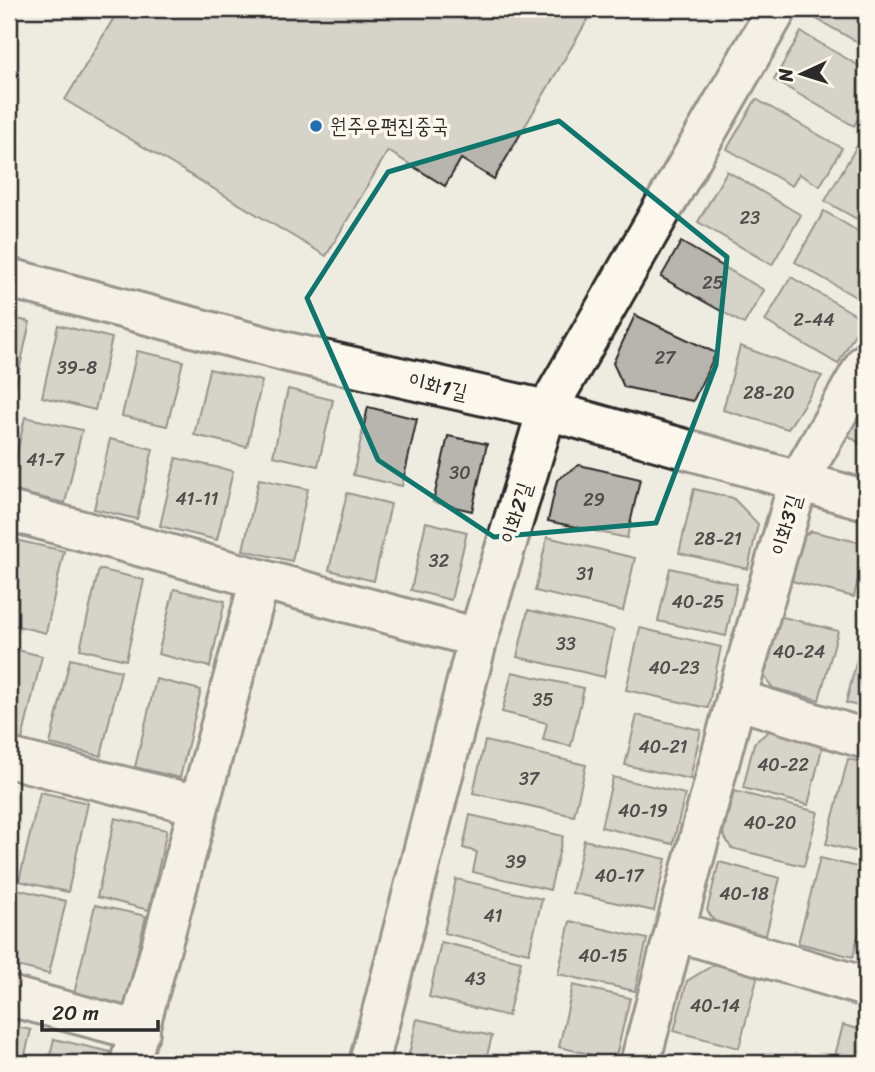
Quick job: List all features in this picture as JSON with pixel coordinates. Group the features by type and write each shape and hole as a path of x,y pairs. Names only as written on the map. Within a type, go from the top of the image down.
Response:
{"street":[{"name":"이화2길","path":"369,1063 478,638 547,410 776,9"},
{"name":"이화1길","path":"9,278 287,352 547,410 866,500"},
{"name":"이화3길","path":"640,1063 736,699 799,480 866,362"},
{"path":"9,511 478,638"},
{"path":"9,996 135,1047 260,579"},
{"path":"736,699 866,739"},
{"path":"9,758 198,805"},
{"path":"675,931 866,988"}],"highlighted area":[{"path":"559,121 727,257 716,365 656,523 494,537 378,460 307,298 388,172"}],"building":[{"name":"원주우편집중국","path":"119,9 594,9 494,179 461,159 445,186 388,151 326,256 65,100"},
{"path":"820,9 866,9 866,47 815,18"},
{"path":"801,32 866,70 866,105 854,126 774,80"},
{"path":"756,99 842,148 820,186 799,174 792,186 727,149"},
{"path":"858,144 866,148 866,224 825,201"},
{"path":"727,171 801,215 772,265 698,222"},
{"path":"824,211 866,236 866,303 795,262"},
{"path":"681,242 764,290 744,324 661,277"},
{"path":"791,277 863,319 838,364 765,321"},
{"path":"635,315 716,353 693,401 624,387 613,363"},
{"path":"9,317 30,322 16,385 9,384"},
{"path":"58,325 112,338 95,410 42,397"},
{"path":"740,346 822,376 788,429 723,410"},
{"path":"137,351 183,361 167,426 122,416"},
{"path":"209,369 262,381 247,447 194,435"},
{"path":"288,389 333,400 318,466 273,456"},
{"path":"866,406 866,448 845,433"},
{"path":"368,407 417,419 402,486 353,475"},
{"path":"25,417 82,430 65,503 9,490"},
{"path":"448,436 487,444 472,511 433,502"},
{"path":"110,439 153,449 137,519 94,509"},
{"path":"176,458 233,471 217,540 160,526"},
{"path":"579,465 640,479 627,538 548,521 557,480"},
{"path":"259,479 308,489 292,561 243,550"},
{"path":"694,489 733,498 758,524 748,569 679,553"},
{"path":"347,493 391,504 374,581 329,570"},
{"path":"426,522 467,532 451,600 411,590"},
{"path":"811,531 866,544 854,597 784,579 793,544"},
{"path":"547,537 635,558 623,611 535,591"},
{"path":"11,539 64,551 46,633 9,624"},
{"path":"670,568 737,584 726,636 658,621"},
{"path":"99,569 144,580 126,660 80,649"},
{"path":"174,589 225,601 210,667 158,654"},
{"path":"528,610 614,630 604,677 517,657"},
{"path":"775,615 838,631 819,700 773,688 761,672"},
{"path":"640,628 721,647 708,708 626,690"},
{"path":"862,639 866,640 866,708 846,703"},
{"path":"9,648 42,656 21,744 9,741"},
{"path":"70,659 121,671 101,756 50,744"},
{"path":"512,672 584,688 571,746 543,740 547,723 502,712"},
{"path":"156,679 201,690 180,778 135,767"},
{"path":"637,715 701,730 690,779 625,765"},
{"path":"773,728 824,740 808,805 743,788 754,743"},
{"path":"485,741 586,765 574,816 473,793"},
{"path":"848,759 866,763 866,854 826,844"},
{"path":"613,777 685,794 673,844 601,827"},
{"path":"734,791 818,812 804,866 731,848 723,834"},
{"path":"40,792 88,803 68,892 19,881"},
{"path":"470,815 563,836 550,890 473,872 477,852 463,848"},
{"path":"115,818 167,830 149,910 97,897"},
{"path":"584,840 666,859 654,911 572,893"},
{"path":"820,858 866,869 866,905 853,957 798,943"},
{"path":"719,862 780,878 765,939 718,927 707,910"},
{"path":"456,879 542,899 529,953 444,933"},
{"path":"9,887 66,901 49,974 9,964"},
{"path":"95,905 146,916 125,1006 74,994"},
{"path":"570,921 647,939 635,991 558,974"},
{"path":"441,942 521,961 508,1016 429,997"},
{"path":"715,964 758,975 739,1048 674,1031 687,981"},
{"path":"573,985 630,998 615,1060 559,1047"},
{"path":"417,1019 492,1036 485,1063 407,1063"},
{"path":"9,1025 31,1030 23,1063 9,1063"},
{"path":"843,1025 866,1031 866,1063 833,1063"},
{"path":"54,1039 115,1053 112,1063 48,1063"},
{"path":"538,1056 569,1063 537,1063"}],"place":[{"name":"원주우편집중국","path":"316,126"}]}
